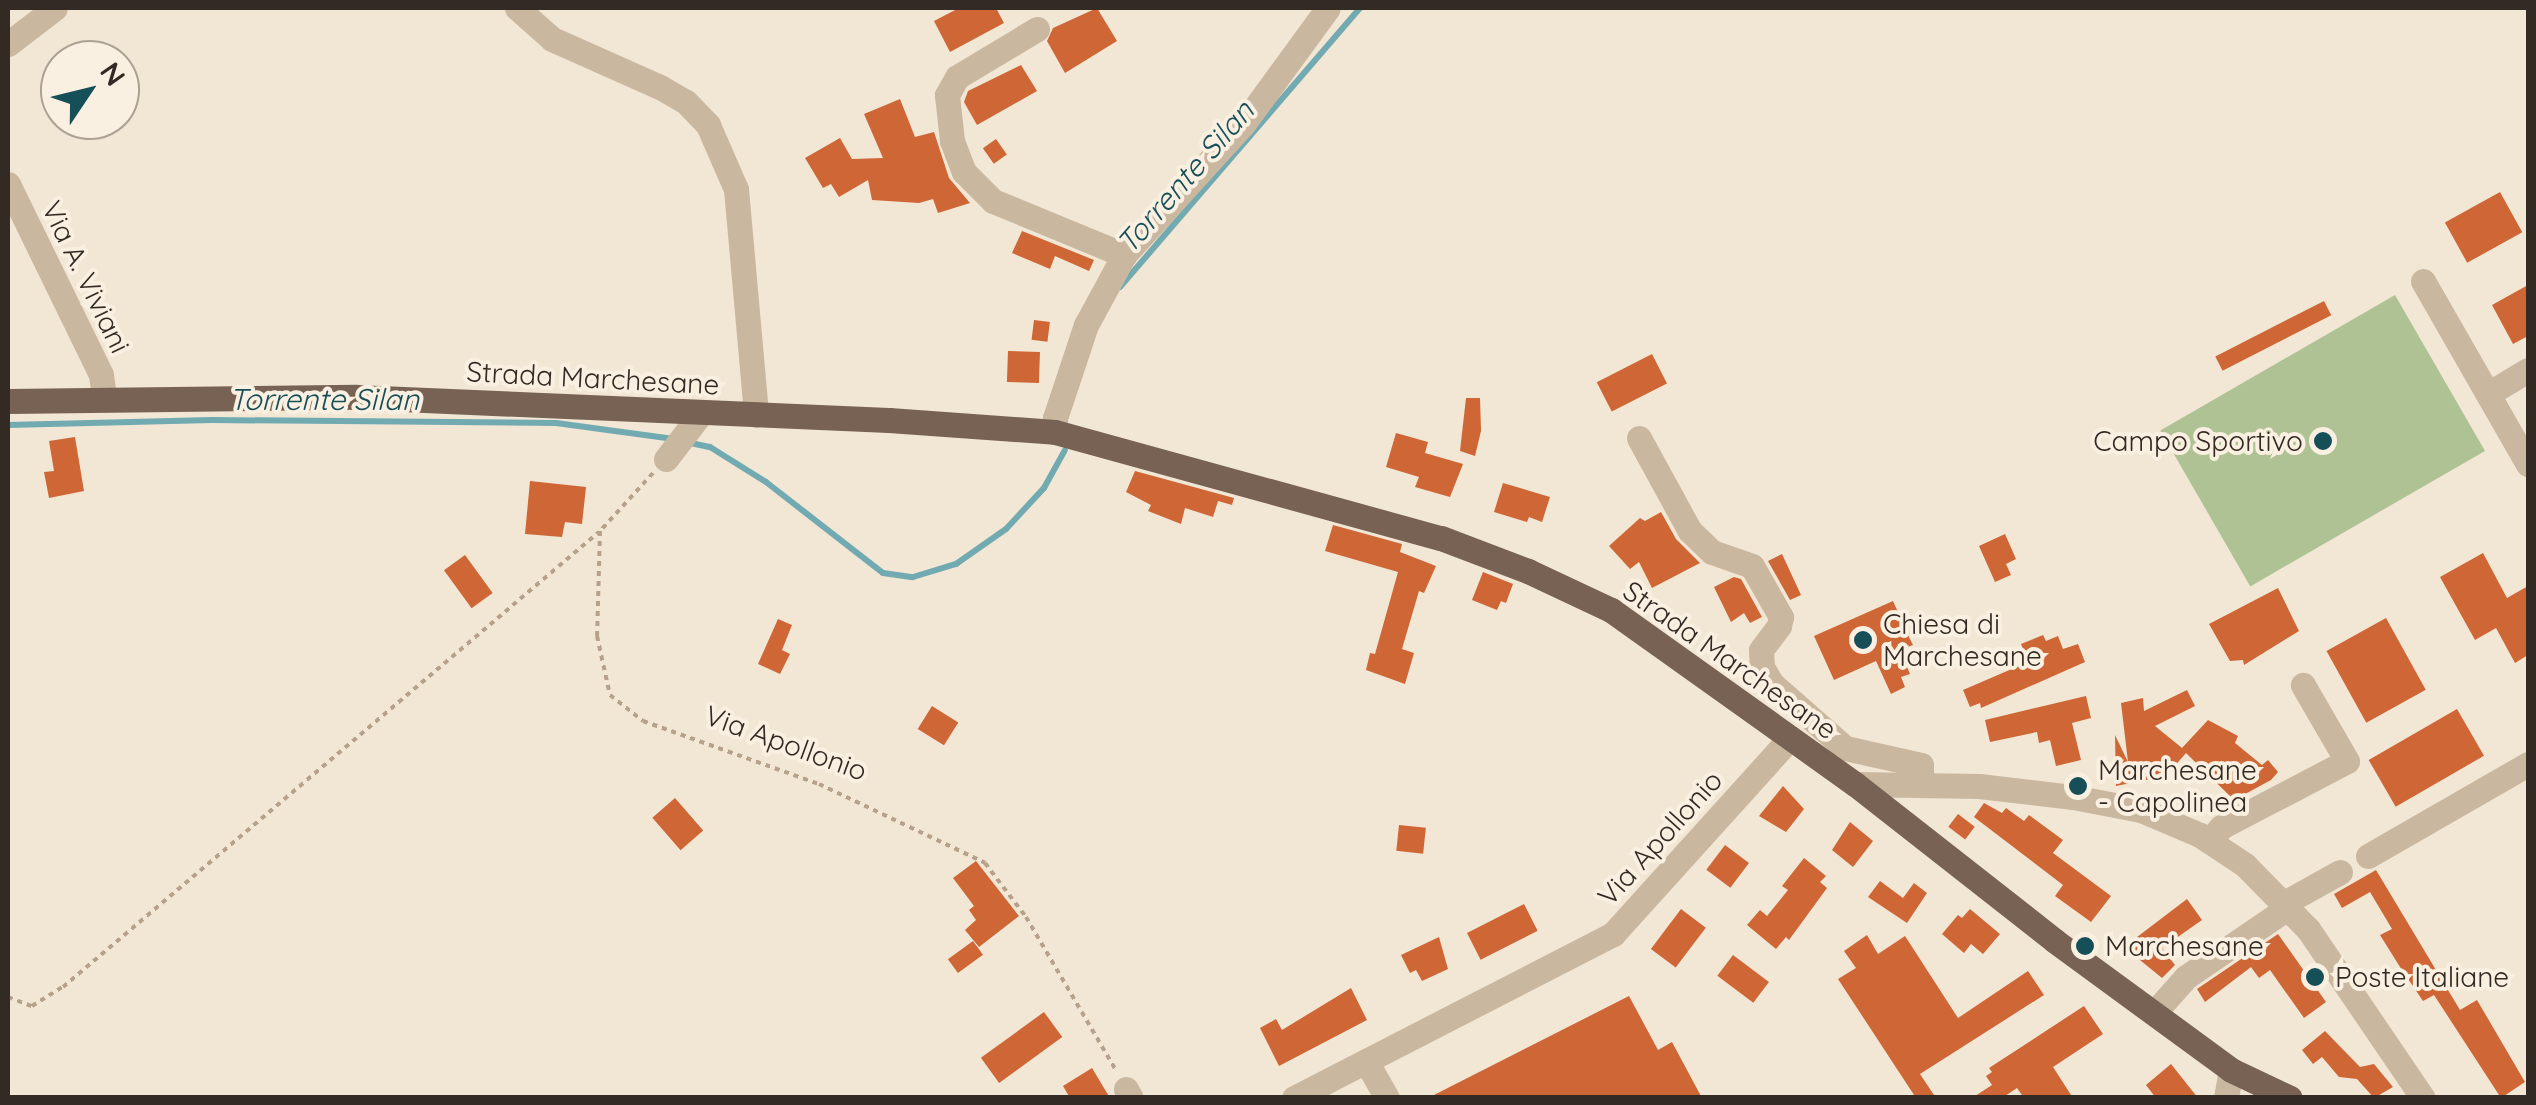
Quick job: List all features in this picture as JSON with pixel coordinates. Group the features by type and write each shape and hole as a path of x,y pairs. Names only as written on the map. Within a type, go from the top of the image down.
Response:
{"main road":[{"name":"Strada Marchesane","path":"8,401 356,397 756,414 1055,432 1441,538 1528,571 1611,610 1855,784 2231,1070 2290,1098"}],"street":[{"path":"8,44 56,8"},
{"name":"Strada Marchesane","path":"517,8 552,39 686,102 708,124 736,189 756,414"},
{"path":"1055,432 1055,418 1086,325 1124,255 1244,123 1328,8"},
{"path":"1037,28 956,77 947,95 952,142 964,172 993,201 1124,255"},
{"name":"Via A. Viviani","path":"8,184 101,375 104,397"},
{"path":"2423,281 2528,464"},
{"path":"2488,394 2528,370"},
{"path":"666,459 701,413"},
{"path":"1639,438 1690,531 1712,552 1752,566 1781,616 1780,626 1761,650 1762,667 1772,684 1844,748 1922,765 1920,785"},
{"path":"2209,841 2221,827 2347,760 2304,685"},
{"name":"Via Apollonio","path":"1294,1098 1613,934 1790,738"},
{"path":"2368,856 2528,764"},
{"path":"1855,784 1979,786 2124,807 2209,841 2244,865 2308,929 2422,1098"},
{"path":"2154,1013 2186,977 2340,872"},
{"path":"1366,1061 1387,1098"},
{"path":"2226,1098 2231,1070"}],"path":[{"path":"8,998 32,1006 63,987 600,531 666,459"},
{"name":"Via Apollonio","path":"600,531 596,636 610,695 642,721 835,790 985,863 1026,916 1128,1093"}],"green space":[{"name":"Campo Sportivo","path":"2395,295 2485,451 2250,586 2160,430"}],"building":[{"path":"959,8 996,8 1004,23 950,52 934,21"},
{"path":"1097,8 1117,41 1065,73 1047,41 1053,28"},
{"path":"1021,65 1037,91 977,125 964,102 968,91"},
{"path":"900,99 915,137 934,132 949,178 970,203 938,213 933,199 919,203 872,200 868,180 839,197 831,184 823,188 805,158 840,138 852,159 883,158 864,114"},
{"path":"996,139 1007,155 994,164 983,148"},
{"path":"2500,192 2522,232 2467,263 2445,223"},
{"path":"1022,231 1094,260 1089,271 1055,256 1050,269 1012,253"},
{"path":"2528,285 2528,336 2513,344 2492,305"},
{"path":"2324,301 2331,315 2223,371 2215,356"},
{"path":"1034,320 1050,322 1047,342 1032,340"},
{"path":"1008,351 1040,352 1039,383 1007,382"},
{"path":"1652,354 1667,383 1612,412 1597,382"},
{"path":"1466,398 1480,398 1481,431 1475,456 1460,451"},
{"path":"1396,433 1428,442 1425,453 1463,464 1450,497 1415,487 1419,477 1386,467"},
{"path":"75,437 84,491 49,498 44,472 54,471 49,441"},
{"path":"1135,471 1234,498 1232,505 1218,501 1213,517 1185,508 1181,524 1148,511 1151,505 1126,492"},
{"path":"530,481 586,487 582,524 565,522 562,537 525,534"},
{"path":"1503,483 1550,497 1542,522 1529,517 1527,522 1494,512"},
{"path":"1661,512 1676,539 1700,563 1652,588 1639,562 1630,569 1609,546 1640,518 1645,521"},
{"path":"1333,525 1402,544 1400,552 1436,566 1424,593 1419,591 1402,649 1414,653 1405,684 1366,670 1370,653 1375,654 1398,572 1325,551"},
{"path":"2005,534 2016,559 2006,564 2011,575 1995,582 1979,546"},
{"path":"2483,553 2507,598 2528,586 2528,655 2515,663 2496,628 2475,640 2440,577"},
{"path":"1782,554 1801,595 1790,600 1768,561"},
{"path":"465,555 493,593 472,608 444,570"},
{"path":"1483,572 1513,584 1506,603 1501,601 1497,610 1472,600"},
{"path":"1734,577 1741,579 1762,617 1750,623 1744,613 1731,622 1714,587"},
{"path":"2278,588 2299,631 2244,665 2243,660 2230,661 2209,624"},
{"name":"Chiesa di Marchesane","path":"1893,601 1901,619 1911,615 1918,631 1908,635 1913,645 1900,650 1910,674 1901,677 1905,687 1891,694 1876,661 1834,680 1814,636"},
{"path":"2386,618 2426,690 2366,723 2327,651"},
{"path":"778,619 792,625 782,650 790,654 780,674 758,664"},
{"path":"2043,635 2046,641 2058,636 2063,649 2078,644 2085,662 1981,708 1980,703 1970,707 1963,690 2028,662 2021,644"},
{"path":"2187,690 2195,706 2155,726 2182,748 2208,720 2238,736 2235,743 2262,765 2268,760 2278,772 2271,780 2234,800 2186,753 2166,776 2116,786 2115,735 2128,762 2121,703 2143,698 2144,711"},
{"path":"2086,696 2091,718 2072,723 2081,760 2056,766 2050,740 2039,743 2037,732 1990,742 1985,720"},
{"path":"932,706 958,722 944,745 918,729"},
{"path":"2457,709 2484,756 2396,807 2369,760"},
{"path":"1783,786 1804,809 1786,832 1759,816"},
{"path":"675,798 703,830 681,850 652,818"},
{"path":"1984,803 2002,813 2006,808 2024,821 2029,815 2063,840 2053,853 2111,896 2091,922 2055,896 2063,885 1974,817"},
{"path":"1958,814 1975,827 1965,839 1948,827"},
{"path":"1850,822 1873,841 1853,867 1832,850"},
{"path":"1399,825 1426,828 1423,854 1396,851"},
{"path":"1725,845 1749,863 1730,888 1706,870"},
{"path":"1804,858 1826,876 1820,882 1827,888 1789,940 1786,937 1776,949 1747,925 1760,910 1767,916 1788,890 1782,886"},
{"path":"976,861 1019,916 979,947 965,930 976,920 969,910 974,906 953,878"},
{"path":"2376,870 2460,1010 2477,1000 2525,1082 2501,1098 2434,995 2423,1001 2400,967 2380,935 2392,929 2370,892 2342,908 2334,894"},
{"path":"1880,881 1903,898 1914,883 1927,893 1907,923 1868,897"},
{"path":"2187,899 2202,920 2162,948 2175,965 2162,978 2124,947"},
{"path":"1524,904 1538,931 1481,960 1467,933"},
{"path":"1681,909 1706,928 1676,968 1651,949"},
{"path":"1970,909 2000,934 1983,954 1971,944 1964,953 1942,934 1958,915 1962,918"},
{"path":"2278,934 2326,1002 2304,1018 2270,970 2259,978 2251,967 2205,1002 2197,989"},
{"path":"1867,935 1878,954 1905,936 1958,1018 2028,971 2044,995 1920,1074 1936,1098 1916,1098 1838,979 1856,968 1844,951"},
{"path":"1439,937 1448,969 1422,981 1416,970 1410,973 1401,955"},
{"path":"973,941 983,955 958,973 948,959"},
{"path":"1733,955 1769,982 1753,1003 1717,976"},
{"path":"1351,988 1367,1020 1279,1066 1260,1028 1276,1019 1282,1030"},
{"path":"1629,996 1658,1050 1672,1042 1702,1098 1428,1098"},
{"path":"2084,1006 2103,1034 2053,1067 2073,1098 2024,1098 2017,1088 2002,1098 1972,1098 1992,1085 1986,1076 1992,1072 1989,1068"},
{"path":"1044,1012 1062,1037 999,1083 981,1058"},
{"path":"2325,1031 2360,1067 2374,1064 2393,1087 2374,1098 2357,1079 2339,1077 2322,1057 2313,1064 2302,1050"},
{"path":"2171,1064 2198,1098 2156,1098 2146,1085"},
{"path":"1092,1068 1110,1098 1070,1098 1063,1086"}],"waterway":[{"name":"Torrente Silan","path":"1120,287 1360,8"},
{"name":"Torrente Silan","path":"8,425 212,420 556,423 674,439"},
{"path":"686,442 710,447 766,482 883,573 913,577 956,564 1006,529 1044,488 1065,450"}],"place":[{"name":"Campo Sportivo","path":"2323,441"},
{"name":"Chiesa di Marchesane","path":"1863,640"},
{"name":"Marchesane - Capolinea","path":"2078,786"},
{"name":"Marchesane","path":"2085,946"},
{"name":"Poste Italiane","path":"2315,977"}]}
